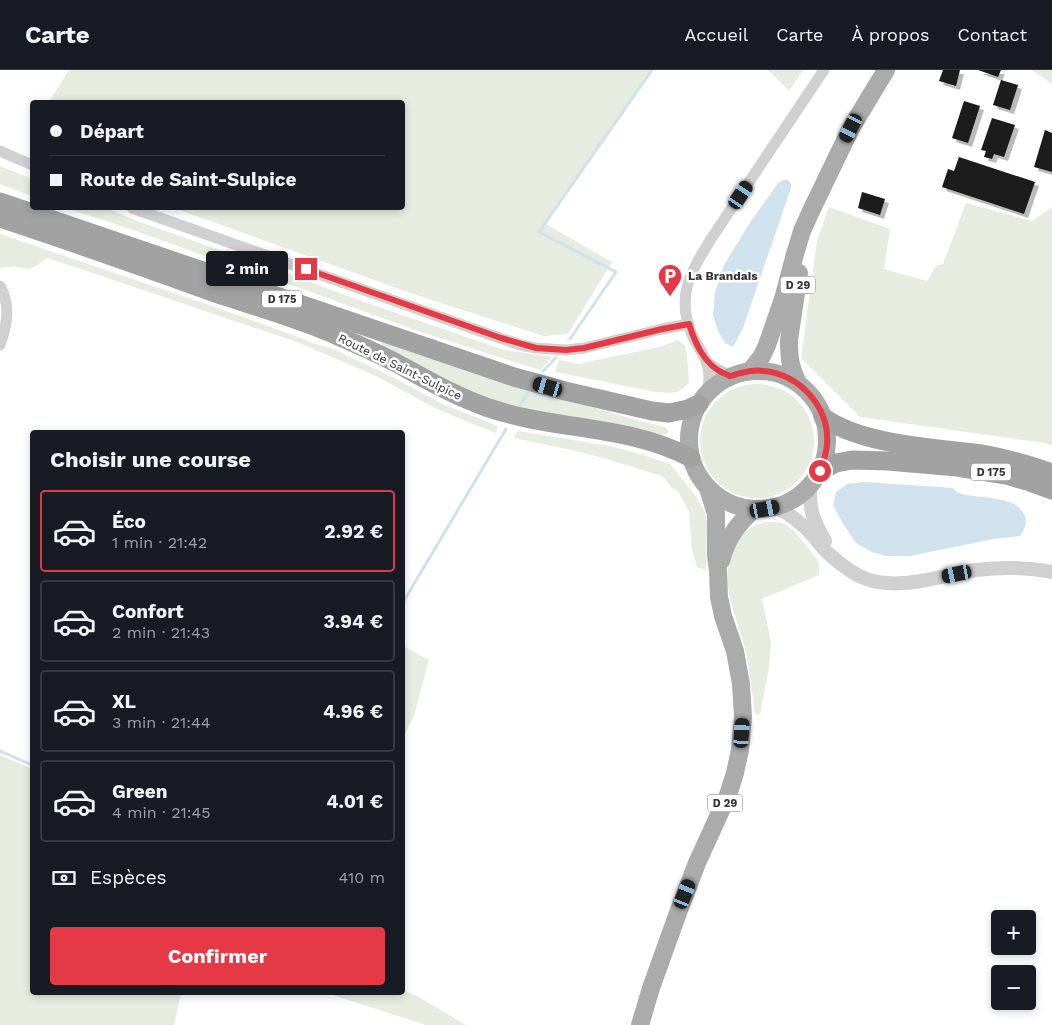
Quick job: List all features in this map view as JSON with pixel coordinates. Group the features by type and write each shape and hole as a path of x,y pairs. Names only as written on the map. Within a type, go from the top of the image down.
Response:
{"highway":[{"name":"D 175","path":"0,202 514,377 608,402 660,412 669,413 688,409 703,398"},
{"name":"Route de Saint-Sulpice","path":"0,218 327,332 397,364 454,394 488,408 545,422 622,434 662,445 691,458"},
{"name":"D 175","path":"823,417 840,428 870,437 930,448 984,454 1052,473"},
{"name":"D 175","path":"815,478 836,463 852,460 888,461 957,467 1006,475 1052,490"}],"main road":[{"name":"D 29","path":"750,371 768,345 802,230 851,128 886,70"},
{"name":"D 29","path":"798,383 790,362 790,340 802,256 822,187"},
{"path":"750,371 775,373 798,383 813,398 823,417 826,431 825,458 815,478 794,499 776,507 765,509 741,507 718,497 708,488 695,469 689,445 689,430 693,417 703,398 719,383 731,376 750,371"},
{"name":"D 29","path":"640,1025 679,910 697,863 728,795 740,750 743,717 741,684 735,651 721,606 718,589 716,514 708,488"},
{"name":"D 29","path":"718,571 724,549 733,532 754,509"}],"street":[{"path":"703,398 709,375 706,361 692,336 685,308 689,278 697,262 824,70"},
{"path":"0,151 30,164"},
{"path":"138,210 521,345 550,350 584,348 689,324"},
{"path":"0,286 7,308 5,330 0,345"},
{"path":"706,361 731,376"},
{"path":"815,478 811,511 817,527 830,550 846,567"},
{"path":"776,507 796,519 810,532 828,554 864,578 886,583 918,582 976,570 1034,568 1052,572"}],"shaded area":[{"path":"69,70 651,70 544,223 612,262 568,334 544,336 416,295 180,210 405,210 405,100 50,100"},
{"path":"768,70 803,70 789,91"},
{"path":"1032,70 1052,70 1052,84"},
{"path":"0,166 30,178 30,195 0,184"},
{"path":"966,203 1032,221 1052,207 1052,446 1045,443 860,417 801,358 817,241 829,207 890,229 884,269 927,281 936,266 943,264"},
{"path":"72,210 111,210 142,223 347,296 504,350 552,357 540,370 421,332"},
{"path":"0,234 331,348 395,378 444,405 498,426 496,433 442,411 371,374 297,342 72,266 47,258 29,269 15,266 0,268"},
{"path":"384,340 588,406 665,427 669,431 667,434 659,436 558,417 498,402 453,385 381,347"},
{"path":"678,340 685,346 689,383 681,390 674,392 656,392 555,372 559,360 578,364 663,346"},
{"path":"757,384 779,388 797,401 810,419 814,441 810,463 797,481 779,494 757,498 735,494 717,481 704,463 700,441 704,419 717,401 735,388"},
{"path":"518,431 610,446 670,464 695,495 705,512 707,523 706,570 697,567 692,550 689,511 678,491 672,488 662,476 572,450 514,438"},
{"path":"770,522 784,524 799,537 819,562 819,575 762,599 771,642 769,668 760,715 755,713 746,652 729,593 728,573 732,552 742,535 759,524"},
{"path":"405,647 429,660 414,715 405,734"},
{"path":"0,755 30,768 30,995 181,995 174,1025 0,1025"},
{"path":"405,991 466,1025 426,1025 333,995 405,995"}],"water":[{"path":"787,179 791,184 791,188 743,328 733,347 725,343 713,316 715,293 724,265 751,221 779,182"},
{"path":"863,482 953,488 957,492 970,496 1005,501 1019,508 1024,514 1025,525 1020,536 994,539 910,556 886,556 872,552 856,543 833,505 836,492 847,484"}],"building":[{"path":"943,70 960,70 956,86 939,81"},
{"path":"978,70 1001,70 998,77"},
{"path":"1001,80 1018,85 1010,110 993,105"},
{"path":"964,101 980,106 968,143 952,138"},
{"path":"992,118 1015,125 1004,157 994,154 992,159 984,157 986,151 981,150"},
{"path":"1045,130 1052,133 1052,172 1034,167"},
{"path":"959,157 1035,182 1024,214 942,187 948,169 954,171"},
{"path":"862,192 885,199 880,215 858,208"}],"waterway":[{"path":"570,339 616,272 539,232 652,70"},
{"path":"543,371 556,357"},
{"path":"520,405 529,391"},
{"path":"405,599 506,429"},
{"path":"0,751 30,764"}],"place":[{"name":"La Brandais","path":"670,297"}],"route":[{"path":"306,269 521,345 536,348 566,350 584,348 689,324 692,336 706,361 723,373 731,376 750,371 775,373 798,383 806,390 819,407 826,431 825,458 820,471"}]}
